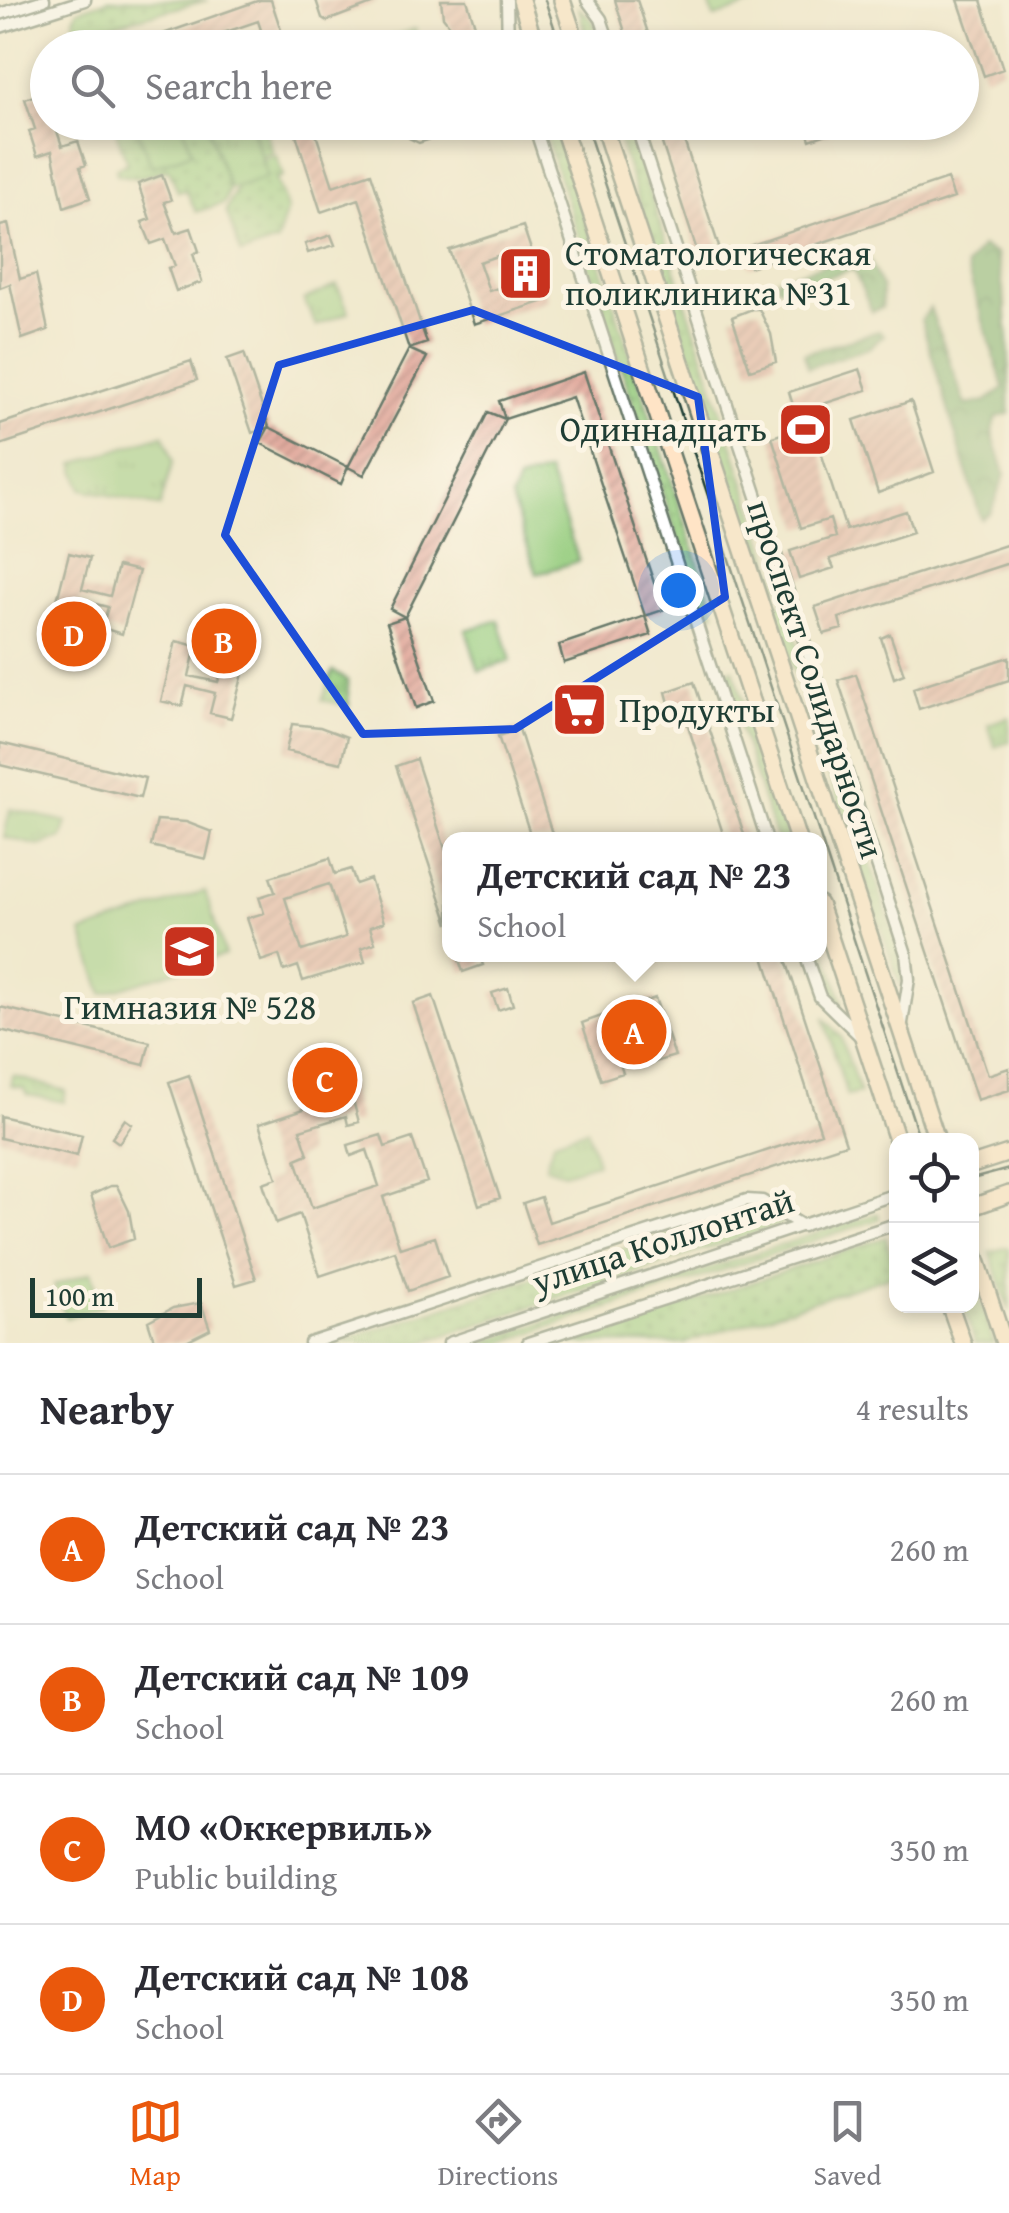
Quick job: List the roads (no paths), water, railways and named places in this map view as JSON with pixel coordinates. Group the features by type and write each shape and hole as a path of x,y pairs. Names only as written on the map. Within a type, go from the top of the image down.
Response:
{"main road":[{"path":"520,0 530,30"},
{"path":"562,0 572,30"},
{"name":"проспект Солидарности","path":"567,140 795,832"},
{"name":"проспект Солидарности","path":"608,140 935,1133"},
{"path":"827,928 895,1133"},
{"path":"979,1163 1009,1153"},
{"path":"979,1205 1009,1194"},
{"path":"979,1266 1004,1343"},
{"path":"952,1313 963,1343"}],"street":[{"path":"0,14 44,0"},
{"path":"0,28 85,0"},
{"path":"508,0 508,30"},
{"path":"587,0 605,30"},
{"path":"539,140 764,832"},
{"path":"641,140 906,954 909,979 900,1029"},
{"path":"808,962 820,997 864,1040"},
{"name":"улица Коллонтай","path":"448,1343 889,1196"},
{"path":"310,1343 747,1200 762,1201 804,1226"},
{"name":"улица Коллонтай","path":"528,1343 889,1226"}],"tram line":[{"path":"545,0 555,30"},
{"path":"591,140 819,832"},
{"path":"827,857 918,1133"},
{"path":"979,1177 1009,1169"}],"place":[{"name":"Стоматологическая поликлиника №31","path":"526,273"},
{"name":"Одиннадцать","path":"806,429"},
{"name":"Детский сад № 108","path":"74,634"},
{"name":"Детский сад № 109","path":"224,641"},
{"name":"Продукты","path":"580,710"},
{"name":"Гимназия № 528","path":"190,951"},
{"name":"Детский сад № 23","path":"634,1032"},
{"name":"МО «Оккервиль»","path":"325,1080"}]}
